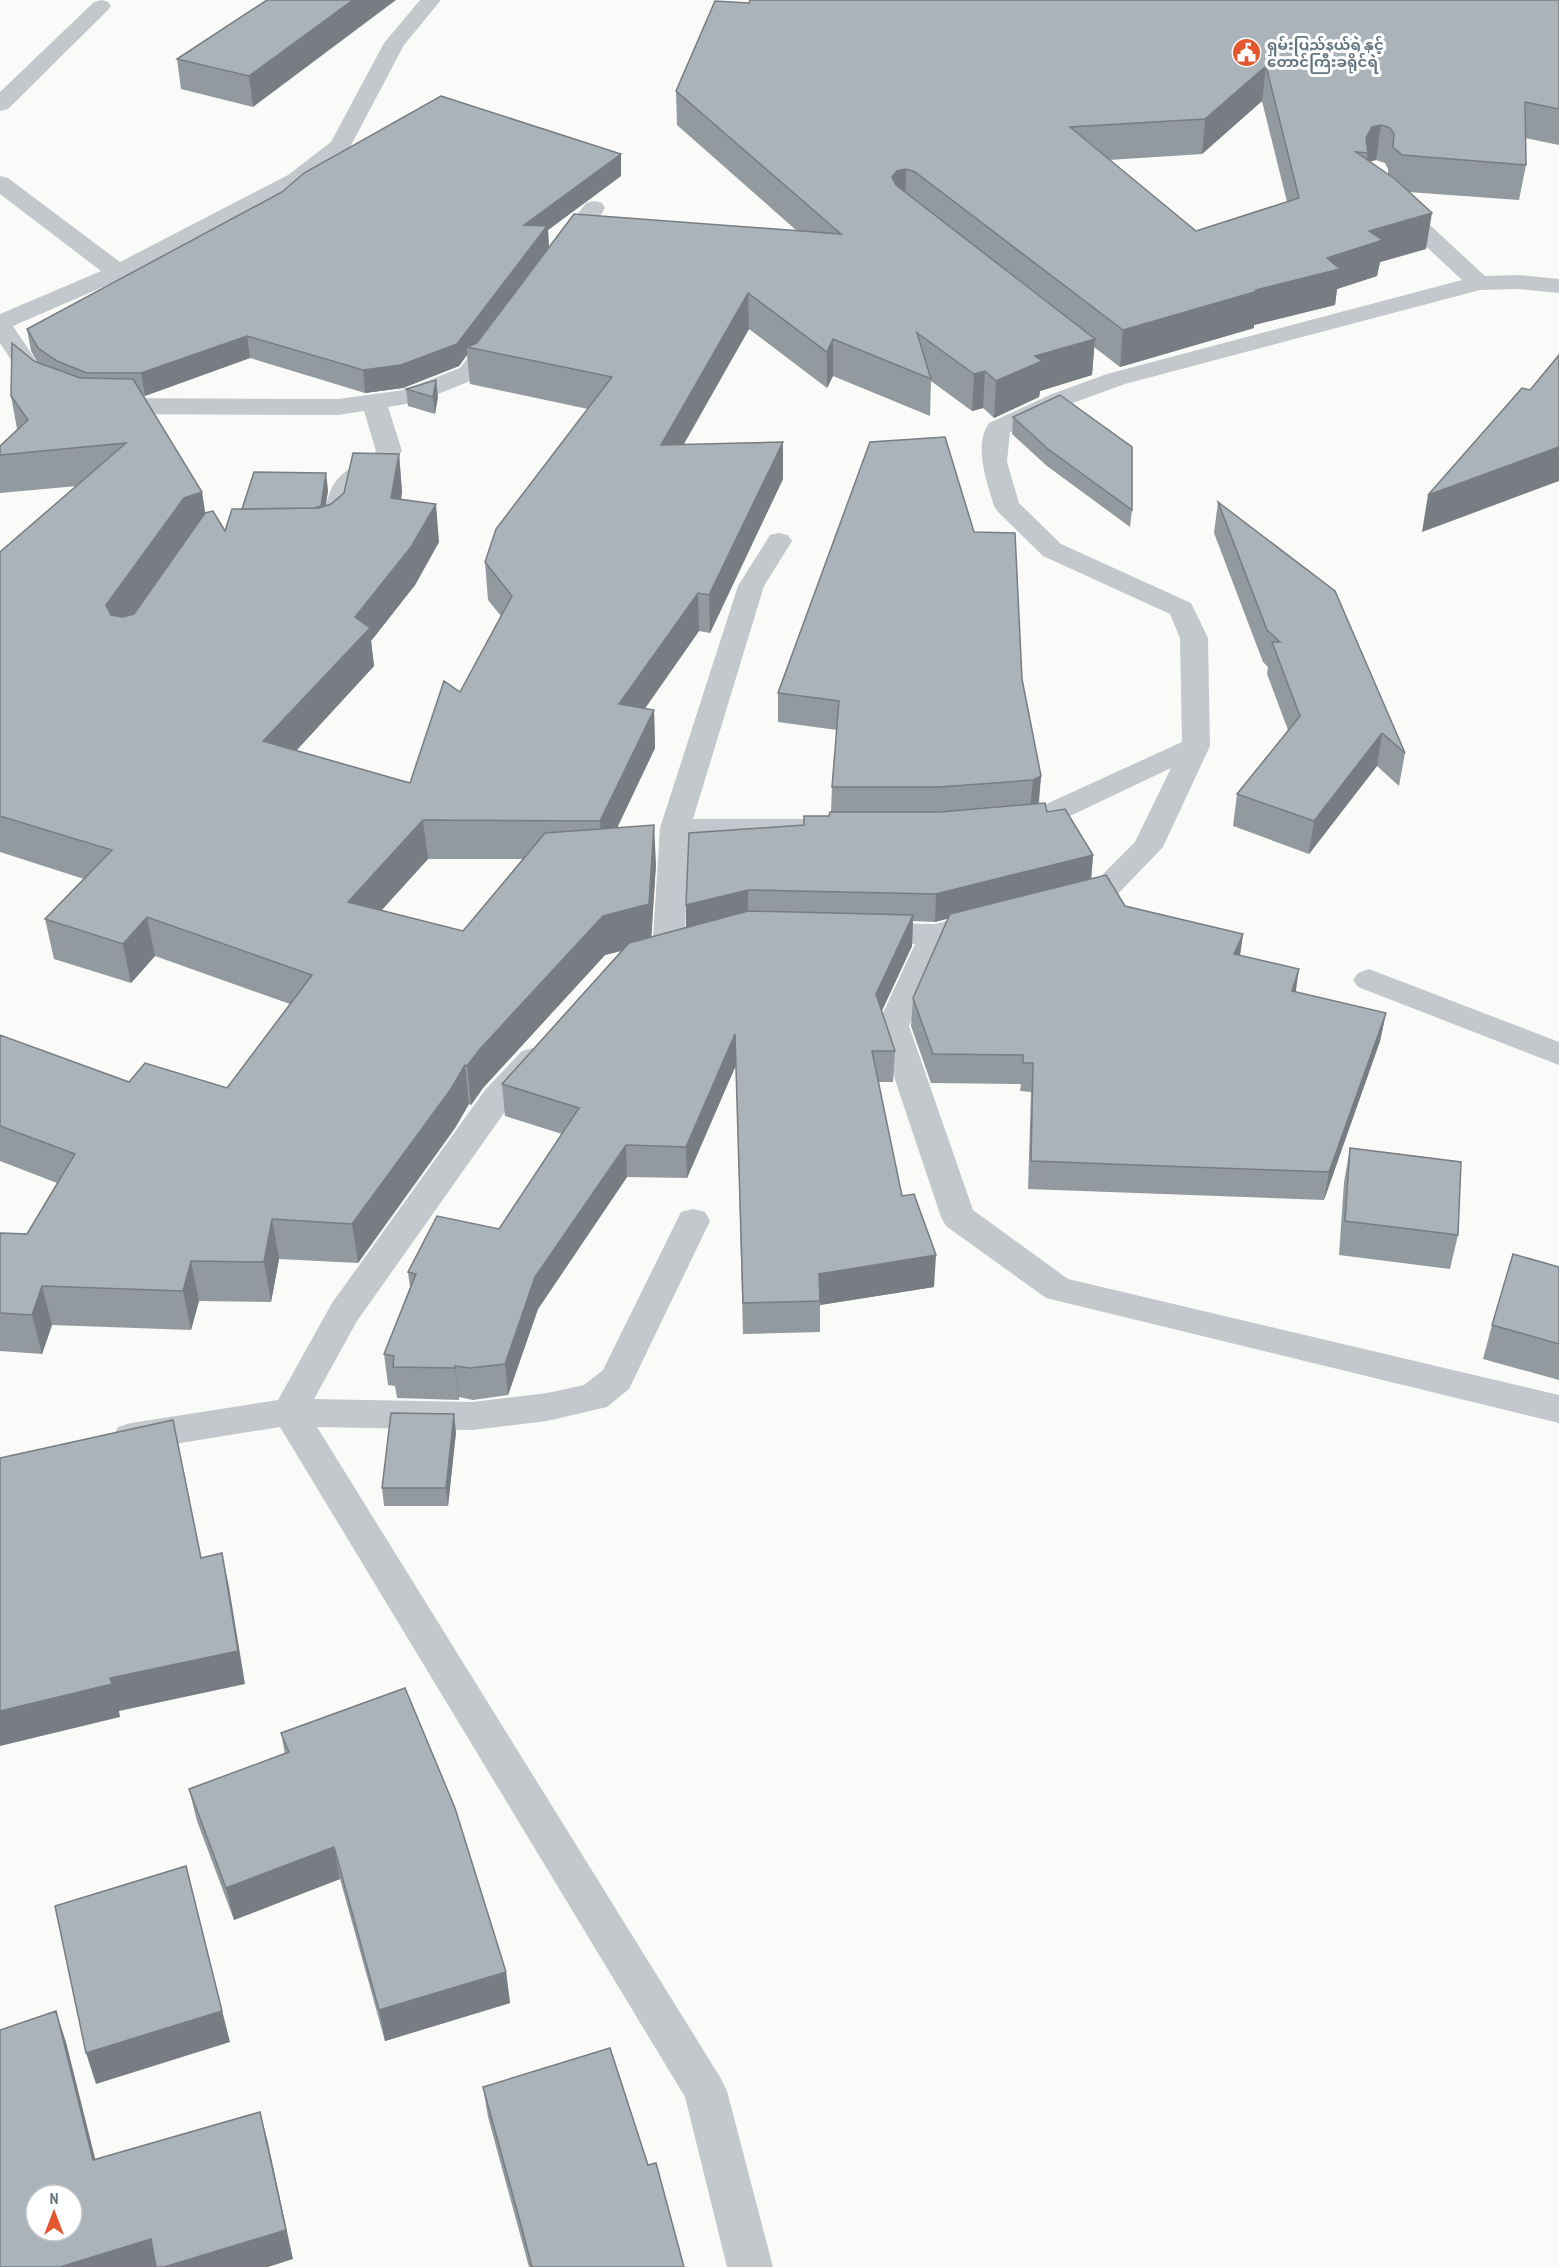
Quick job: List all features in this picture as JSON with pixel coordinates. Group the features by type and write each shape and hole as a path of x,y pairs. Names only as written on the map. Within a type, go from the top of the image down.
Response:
{"street":[{"path":"60,395 32,377 0,324 118,272 296,180 340,146 395,43 431,0"},
{"path":"0,104 101,6"},
{"path":"0,183 118,272"},
{"path":"1382,193 1479,283"},
{"path":"545,272 594,208"},
{"path":"1047,905 1103,891 1148,847 1196,746 1194,638 1181,609 1052,550 1007,506 994,462 998,428 1061,399 1107,372 1479,283 1519,282 1559,286"},
{"path":"88,405 338,407 409,397 470,373 511,318"},
{"path":"300,536 323,536 338,527 342,490 352,479 385,460 390,451 374,402"},
{"path":"638,960 680,949 675,828 751,586 779,541"},
{"path":"994,824 1037,820 1196,746"},
{"path":"675,828 836,828"},
{"path":"841,932 935,934 1013,914"},
{"path":"935,934 893,1026 958,1216 1058,1289 1559,1409"},
{"path":"1369,980 1559,1054"},
{"path":"289,1412 344,1312 497,1098 550,1040"},
{"path":"104,1441 289,1412 472,1416 547,1407 594,1397 616,1379 693,1221"},
{"path":"289,1412 705,2091 750,2267"}],"building":[{"path":"267,0 353,0 249,76 177,59"},
{"path":"750,0 1559,0 1559,109 1525,102 1526,165 1402,155 1393,147 1394,134 1390,128 1381,125 1372,127 1366,138 1368,153 1356,152 1395,179 1432,213 1369,231 1383,240 1327,258 1340,269 1256,290 1258,291 1123,330 915,172 906,169 897,171 892,177 896,185 1095,339 1035,356 1042,361 996,381 985,371 974,374 917,333 931,379 833,339 827,352 748,293 661,445 783,442 709,595 698,593 619,704 654,710 600,821 423,820 348,902 463,931 545,833 654,825 649,904 603,916 467,1066 465,1065 451,1089 352,1224 272,1219 264,1262 191,1261 183,1291 42,1286 32,1315 0,1313 0,1233 27,1234 75,1154 0,1126 0,1035 129,1082 145,1063 227,1088 312,975 147,917 123,944 45,919 112,850 0,816 0,552 126,443 0,455 0,446 28,420 11,396 12,343 34,361 80,378 133,379 202,492 184,498 106,605 111,615 122,617 134,614 205,513 213,511 225,531 232,509 319,508 331,504 344,493 353,453 399,454 391,498 436,504 411,547 355,617 370,628 263,741 410,783 444,681 460,692 512,596 485,562 496,529 612,377 467,347 477,343 574,214 841,234 676,91 715,1 749,3","holes":["1266,66 1299,198 1196,231 1070,127 1205,119"]},
{"path":"441,96 621,154 524,225 547,226 457,344 401,365 363,370 247,336 141,373 87,373 57,361 38,348 27,329 282,192 304,173"},
{"path":"1559,355 1559,447 1428,495 1522,388 1530,390"},
{"path":"436,380 433,397 406,389"},
{"path":"1060,395 1132,447 1132,510 1048,449 1013,417"},
{"path":"945,437 974,532 1015,533 1022,679 1041,776 1033,780 940,787 832,787 839,701 778,693 870,442"},
{"path":"254,472 326,473 321,506 242,509"},
{"path":"1218,502 1335,591 1405,753 1382,733 1314,821 1237,794 1300,716 1272,642 1280,642 1267,630"},
{"path":"1045,803 1047,812 1065,809 1093,855 936,894 748,890 686,905 689,833 804,825 804,816 829,816 830,812 940,812"},
{"path":"1106,875 1125,906 1243,934 1234,954 1299,969 1292,991 1386,1013 1329,1172 1031,1161 1033,1063 1023,1063 1023,1055 933,1054 913,998 950,914"},
{"path":"748,911 913,915 876,994 895,1051 872,1051 902,1196 914,1194 936,1255 819,1274 820,1301 743,1303 735,1034 686,1147 626,1145 535,1277 505,1364 470,1368 455,1366 455,1368 393,1367 394,1356 384,1354 416,1274 408,1272 437,1216 499,1229 579,1108 502,1084 629,943"},
{"path":"1350,1148 1461,1162 1458,1235 1345,1221"},
{"path":"1513,1254 1559,1267 1559,1344 1492,1325"},
{"path":"391,1413 454,1414 446,1488 382,1488"},
{"path":"173,1420 201,1558 222,1553 238,1651 110,1678 112,1684 0,1711 0,1458"},
{"path":"405,1688 455,1808 506,1972 379,2010 334,1847 226,1888 189,1789 289,1752 281,1733"},
{"path":"186,1866 222,2011 86,2053 55,1906"},
{"path":"56,2011 93,2160 260,2112 286,2230 164,2267 156,2267 151,2239 60,2267 0,2267 0,2030"},
{"path":"610,2048 648,2165 656,2163 684,2267 532,2267 483,2087"}],"place":[{"name":"ရှမ်းပြည်နယ်ရဲ နှင့် တောင်ကြီးခရိုင်ရဲ","path":"1246,53"}]}
